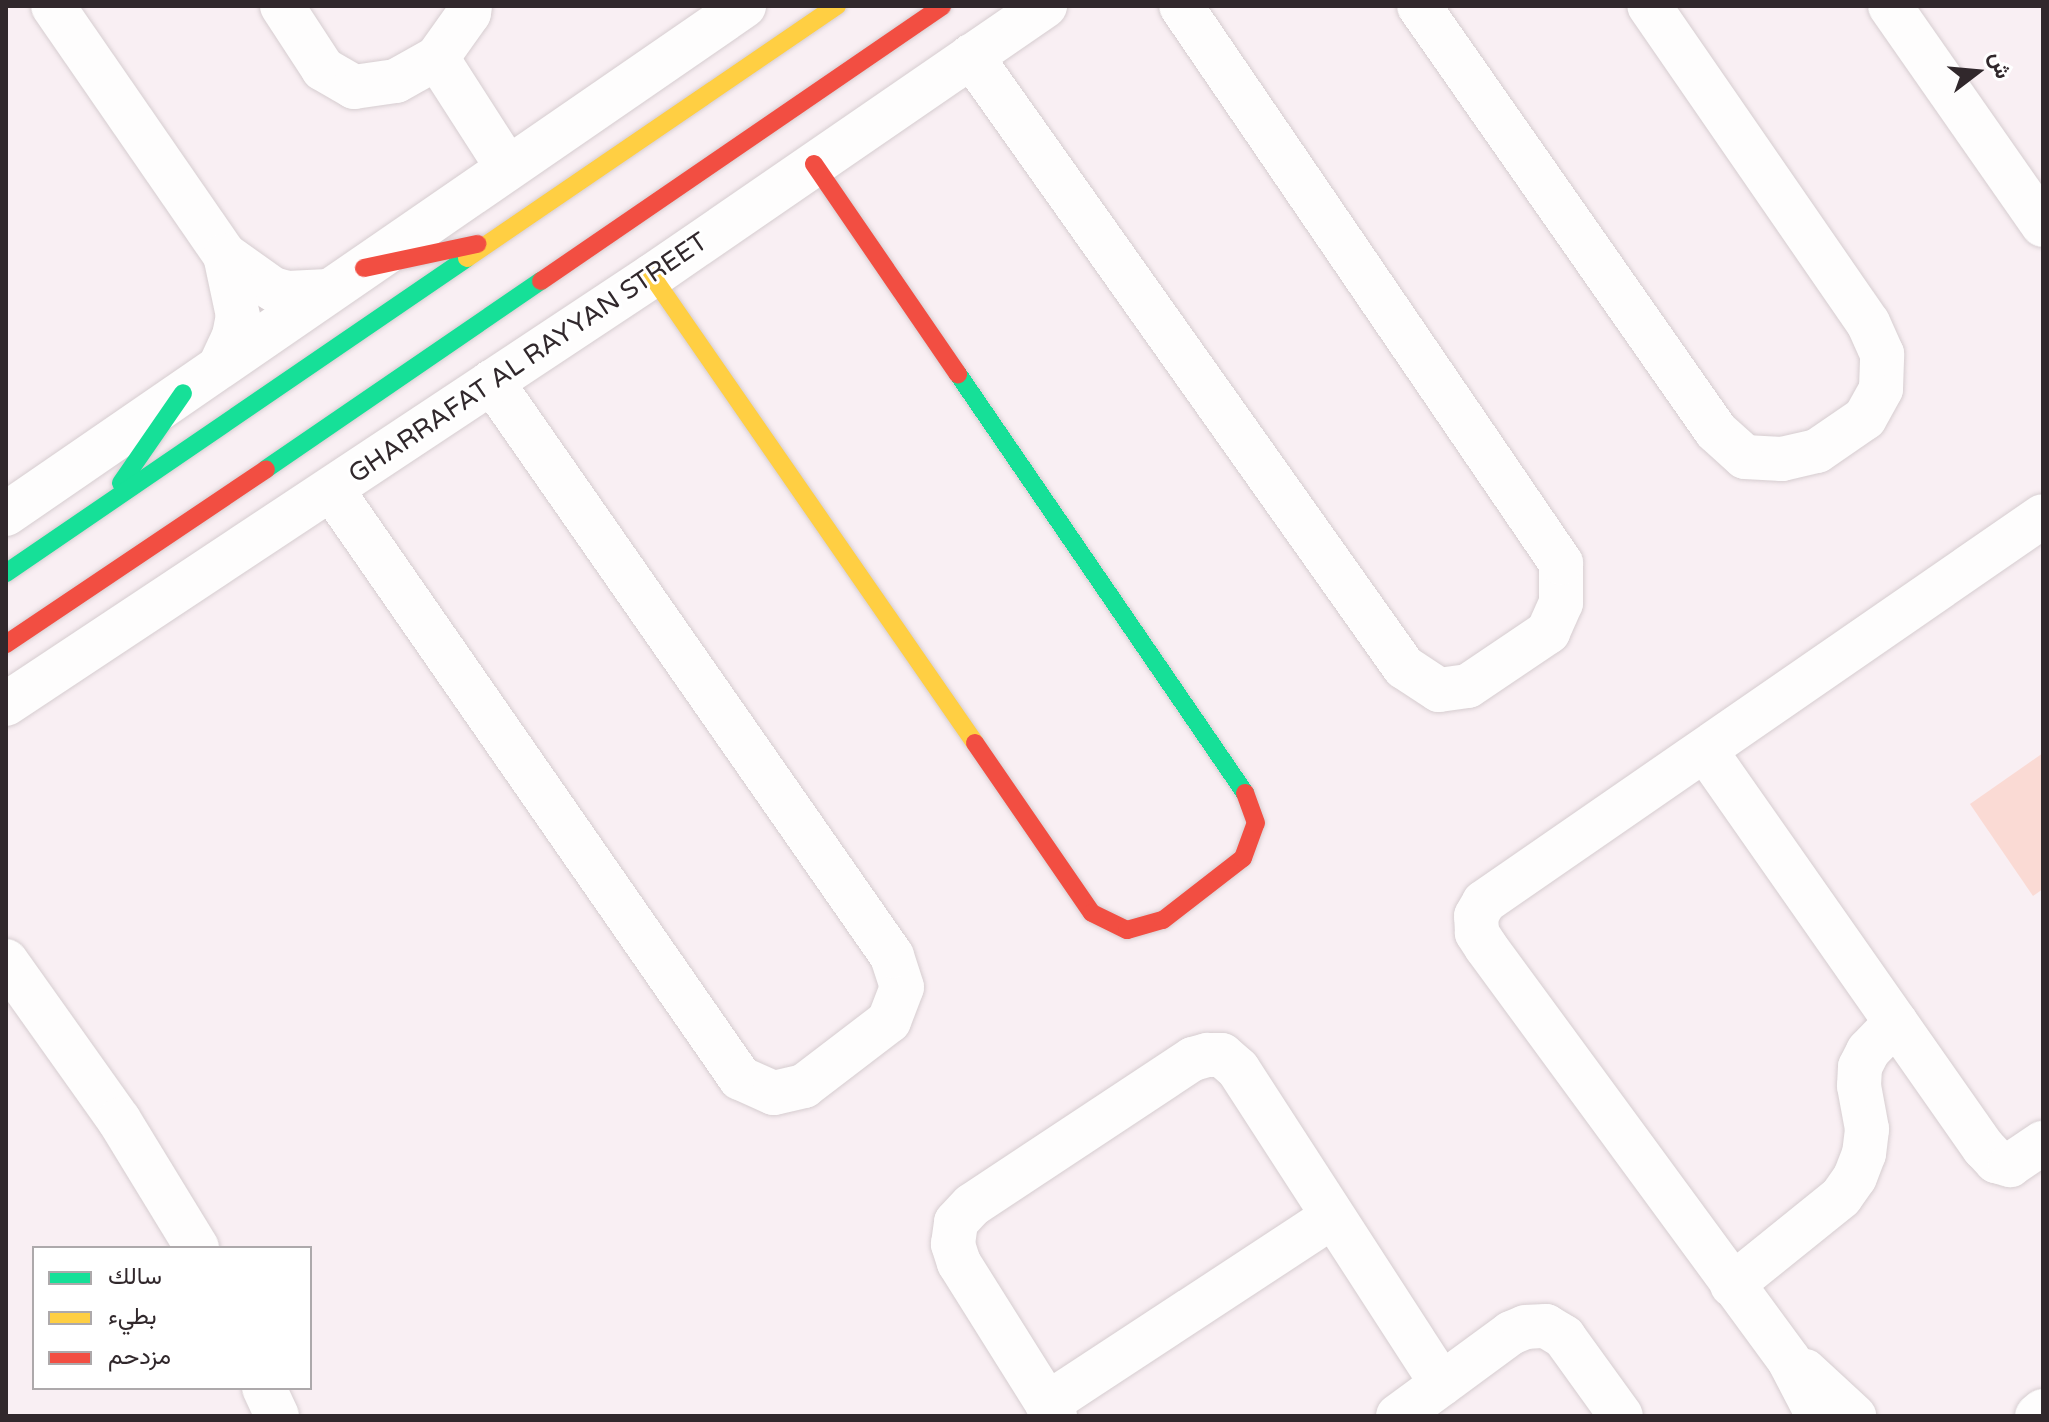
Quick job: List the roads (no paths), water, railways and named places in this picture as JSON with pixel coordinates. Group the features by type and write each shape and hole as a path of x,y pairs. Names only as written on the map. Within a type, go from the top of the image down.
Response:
{"main road":[{"path":"6,573 837,6"},
{"name":"GHARRAFAT AL RAYYAN STREET","path":"6,644 398,380 942,6"},
{"path":"652,276 1092,913 1127,930 1163,920 1243,858 1256,823 1245,792 814,164"},
{"path":"346,280 499,239"},
{"path":"106,505 183,393"},
{"path":"9,684 31,626"}],"street":[{"path":"53,6 225,255 273,289 288,293 346,280"},
{"path":"282,6 323,69 354,87 396,81 437,58 469,13 470,6"},
{"path":"673,56 691,6"},
{"path":"6,514 744,6"},
{"name":"GHARRAFAT AL RAYYAN STREET","path":"9,684 332,490 652,276 1045,6"},
{"path":"971,56 1404,667 1439,690 1468,686 1548,632 1561,603 1561,563 1181,6"},
{"path":"1419,6 1716,431 1745,457 1782,459 1817,451 1865,418 1881,389 1882,354 1868,323 1649,6"},
{"path":"1890,6 2043,225"},
{"path":"437,58 507,167"},
{"path":"220,366 234,336 238,316 225,255"},
{"path":"332,490 740,1078 774,1093 804,1086 889,1021 902,987 892,956 492,382"},
{"path":"1818,1416 1789,1360 1477,933 1476,916 1484,902 2043,516"},
{"path":"1705,750 1996,1161 2010,1165 2043,1143"},
{"path":"6,961 119,1120 196,1246"},
{"path":"1732,1285 1841,1197 1855,1177 1864,1154 1867,1129 1859,1086 1860,1067 1868,1051 1896,1022"},
{"path":"1332,1217 1051,1410 959,1263 953,1244 956,1222 985,1196 1193,1059 1222,1055 1238,1069 1442,1384"},
{"path":"1398,1416 1511,1333 1546,1326 1564,1337 1621,1416"},
{"path":"1789,1360 1817,1379 1854,1416"},
{"path":"265,1390 277,1416"},
{"path":"2037,1416 2043,1411"}]}
